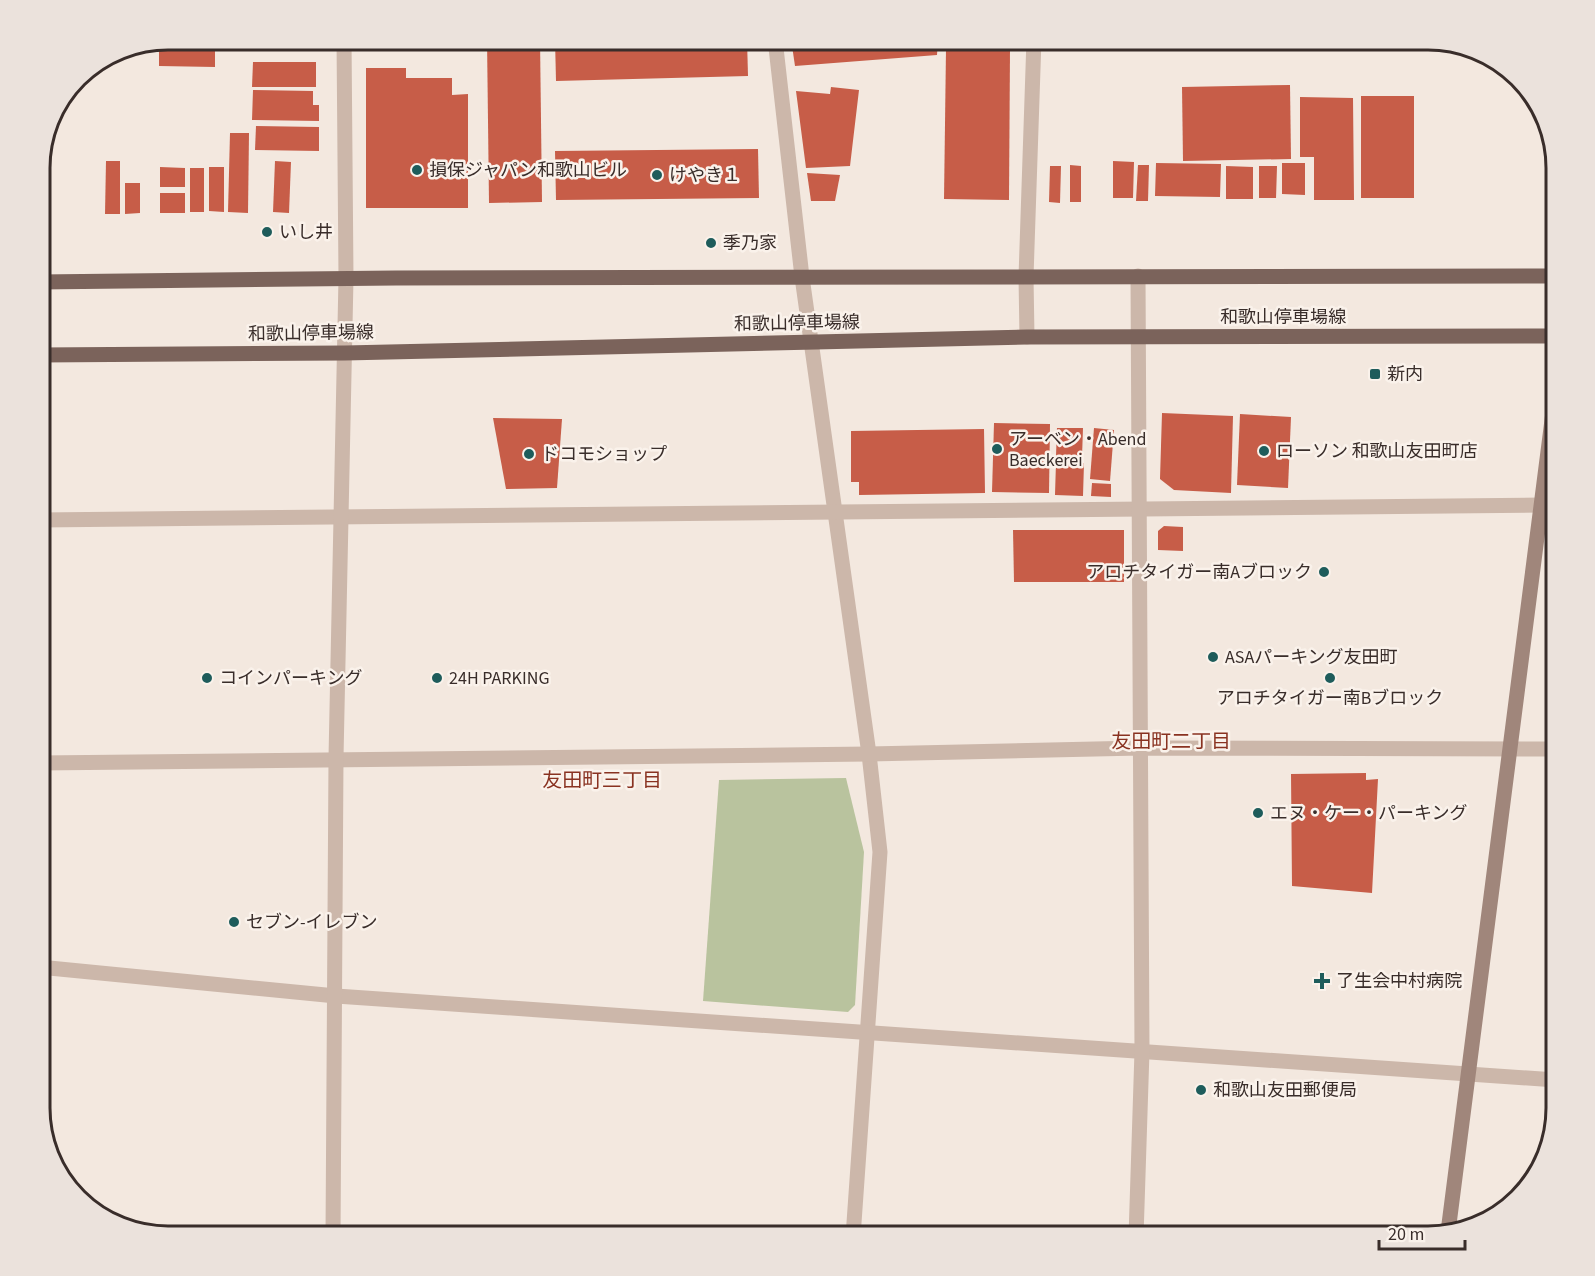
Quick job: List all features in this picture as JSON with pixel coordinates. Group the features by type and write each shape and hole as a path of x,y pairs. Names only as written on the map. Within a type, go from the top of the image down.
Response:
{"main road":[{"path":"50,282 346,278 1546,276"},
{"name":"和歌山停車場線","path":"50,355 345,353 1027,337 1546,336"}],"street":[{"path":"333,1226 336,758 346,278 344,50"},
{"path":"776,50 810,342 869,754 880,852 854,1226"},
{"path":"1027,337 1026,277 1034,50"},
{"path":"1136,1226 1142,1051 1138,276"},
{"path":"1449,1224 1546,472"},
{"path":"50,520 1542,505"},
{"path":"50,763 869,754 1140,748 1546,749"},
{"path":"50,968 336,996 868,1030 1546,1079"}],"green space":[{"path":"846,778 864,852 855,1005 848,1012 703,1001 719,780"}],"building":[{"path":"215,50 215,67 159,66 159,51"},
{"path":"487,50 540,50 542,202 489,203"},
{"path":"555,50 747,50 748,76 556,81"},
{"path":"793,50 937,50 937,55 795,66"},
{"path":"946,50 1010,50 1009,200 944,199"},
{"path":"253,62 316,62 316,87 252,87"},
{"name":"損保ジャパン和歌山ビル","path":"366,68 406,68 406,78 452,78 452,95 468,94 468,208 366,208"},
{"path":"1290,85 1291,159 1183,161 1182,87"},
{"path":"831,87 859,90 850,166 806,168 796,91 830,94"},
{"path":"253,90 313,91 313,105 319,105 319,121 252,120"},
{"path":"1361,96 1414,96 1414,198 1361,198"},
{"path":"1300,97 1353,98 1354,200 1314,200 1314,157 1300,157"},
{"path":"256,126 319,127 319,151 255,150"},
{"path":"230,133 249,133 248,213 228,212"},
{"name":"けやき１","path":"758,149 759,198 556,200 555,151"},
{"path":"106,161 120,161 120,214 105,214"},
{"path":"275,161 291,162 289,213 273,212"},
{"path":"1113,161 1134,162 1133,198 1113,198"},
{"path":"1156,163 1221,164 1220,197 1155,196"},
{"path":"1282,163 1305,163 1305,195 1282,194"},
{"path":"1070,165 1081,166 1081,202 1070,202"},
{"path":"1138,165 1149,165 1148,201 1136,201"},
{"path":"1050,166 1061,166 1060,203 1049,202"},
{"path":"1226,166 1253,167 1253,199 1226,199"},
{"path":"1259,166 1277,166 1276,198 1259,198"},
{"path":"160,167 185,168 185,187 160,187"},
{"path":"209,167 224,167 224,212 209,211"},
{"path":"190,168 204,168 204,212 190,212"},
{"path":"807,173 840,175 835,201 811,201"},
{"path":"125,183 140,183 140,213 125,214"},
{"path":"160,193 185,193 185,213 160,213"},
{"path":"1162,413 1233,416 1231,493 1174,490 1160,479"},
{"name":"ローソン 和歌山友田町店","path":"1240,414 1291,417 1288,488 1237,485"},
{"name":"ドコモショップ","path":"493,418 562,419 557,488 506,489"},
{"path":"994,423 1050,424 1049,493 992,492"},
{"path":"1057,428 1083,428 1082,457 1056,456"},
{"path":"1094,428 1114,430 1110,481 1090,479"},
{"path":"984,429 985,493 859,495 859,482 851,482 851,431"},
{"path":"1056,462 1084,463 1083,496 1055,495"},
{"path":"1092,483 1111,484 1111,497 1091,496"},
{"path":"1164,526 1183,527 1183,551 1158,550 1158,531"},
{"path":"1013,530 1124,530 1124,582 1014,582"},
{"path":"1366,773 1366,780 1378,779 1372,893 1292,886 1291,774"}],"place":[{"name":"損保ジャパン和歌山ビル","path":"417,170"},
{"name":"けやき１","path":"657,175"},
{"name":"いし井","path":"267,232"},
{"name":"季乃家","path":"711,243"},
{"name":"新内","path":"1375,374"},
{"name":"アーベン・Abend Baeckerei","path":"997,449"},
{"name":"ローソン 和歌山友田町店","path":"1264,451"},
{"name":"ドコモショップ","path":"529,454"},
{"name":"アロチタイガー南Aブロック","path":"1324,572"},
{"name":"ASAパーキング友田町","path":"1213,657"},
{"name":"コインパーキング","path":"207,678"},
{"name":"24H PARKING","path":"437,678"},
{"name":"アロチタイガー南Bブロック","path":"1330,678"},
{"name":"エヌ・ケー・パーキング","path":"1258,813"},
{"name":"セブン-イレブン","path":"234,922"},
{"name":"了生会中村病院","path":"1322,981"},
{"name":"和歌山友田郵便局","path":"1201,1090"}],"district":[{"name":"友田町二丁目","path":"1171,741"},
{"name":"友田町三丁目","path":"602,780"}]}
